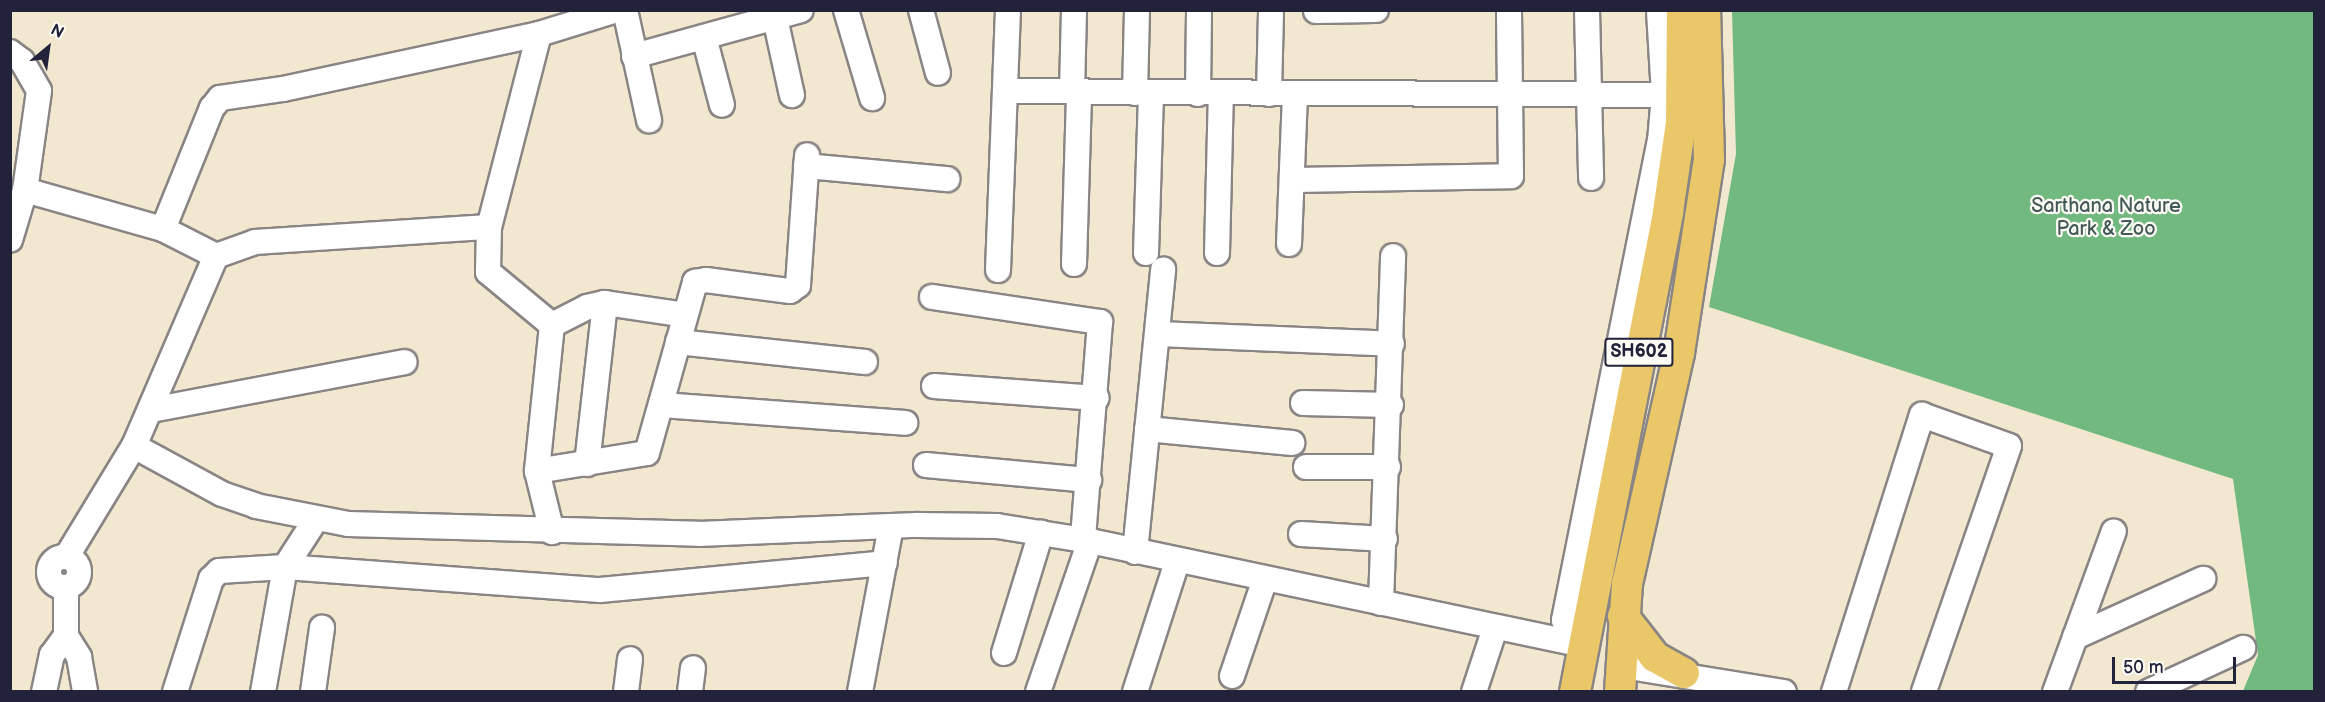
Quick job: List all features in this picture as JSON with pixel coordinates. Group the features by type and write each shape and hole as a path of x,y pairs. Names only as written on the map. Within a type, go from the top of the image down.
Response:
{"main road":[{"name":"SH602","path":"1575,692 1668,212 1671,129 1682,10"},
{"name":"SH602","path":"1622,679 1623,616 1679,352 1709,160 1705,10"},
{"path":"1623,616 1655,657 1684,673"}],"street":[{"path":"163,229 212,108 220,98 283,89 539,34 617,10"},
{"path":"625,10 649,120"},
{"path":"634,56 801,10"},
{"path":"846,10 872,98"},
{"path":"921,10 938,73"},
{"path":"998,270 1008,10"},
{"path":"1074,10 1074,264"},
{"path":"1135,552 1158,334 1137,10"},
{"path":"1199,10 1210,94 1217,254"},
{"path":"1269,94 1271,10"},
{"path":"1316,12 1376,10"},
{"path":"1292,180 1509,177 1513,173 1509,10"},
{"path":"1587,10 1587,96 1591,178"},
{"path":"1659,10 1664,95 1671,129"},
{"path":"775,18 792,95"},
{"path":"539,34 489,227 489,275 552,325"},
{"path":"704,37 722,105"},
{"path":"10,52 22,61 39,91 25,190 10,240"},
{"path":"1005,91 1295,95 1664,95"},
{"path":"1288,244 1295,95"},
{"path":"537,471 647,453 662,405 691,289 699,280 790,291 798,285 807,160 946,179"},
{"path":"25,190 163,229 216,256 255,242 489,227"},
{"path":"85,692 79,657 66,636 66,588 57,586 51,579 49,567 52,559 67,556 134,446 216,256"},
{"path":"1382,603 1391,405 1393,256"},
{"path":"932,297 1095,319 1100,322 1087,541 1038,692"},
{"path":"552,325 587,307 605,303 685,315"},
{"path":"587,464 605,303"},
{"path":"552,325 537,471 552,532"},
{"path":"1158,334 1392,345"},
{"path":"678,342 865,362"},
{"path":"151,410 404,362"},
{"path":"934,386 1097,398"},
{"path":"1303,403 1391,405"},
{"path":"662,405 905,423"},
{"path":"1834,692 1922,415 2009,446 1924,692"},
{"path":"1147,429 1292,443"},
{"path":"134,446 222,494 316,519 552,532 699,534 891,527 997,526 1087,541 1495,628 1584,639"},
{"path":"926,465 1089,480"},
{"path":"1306,467 1388,467"},
{"path":"263,692 285,567 316,519"},
{"path":"860,692 891,527"},
{"path":"2055,692 2114,531"},
{"path":"1004,653 1041,533"},
{"path":"1301,534 1385,539"},
{"path":"1135,692 1177,562"},
{"path":"175,692 214,575 285,567 600,590 885,563"},
{"path":"1232,676 1265,579"},
{"path":"2075,637 2203,579"},
{"path":"313,692 322,628"},
{"path":"1474,692 1495,628"},
{"path":"44,692 52,655 66,636"},
{"path":"2148,692 2243,648"},
{"path":"626,692 630,659"},
{"path":"1622,679 1684,673 1784,692"}],"green space":[{"name":"Sarthana Nature Park & Zoo","path":"1732,11 2314,11 2314,691 2243,691 2258,655 2233,479 1709,307 1736,154"}]}
